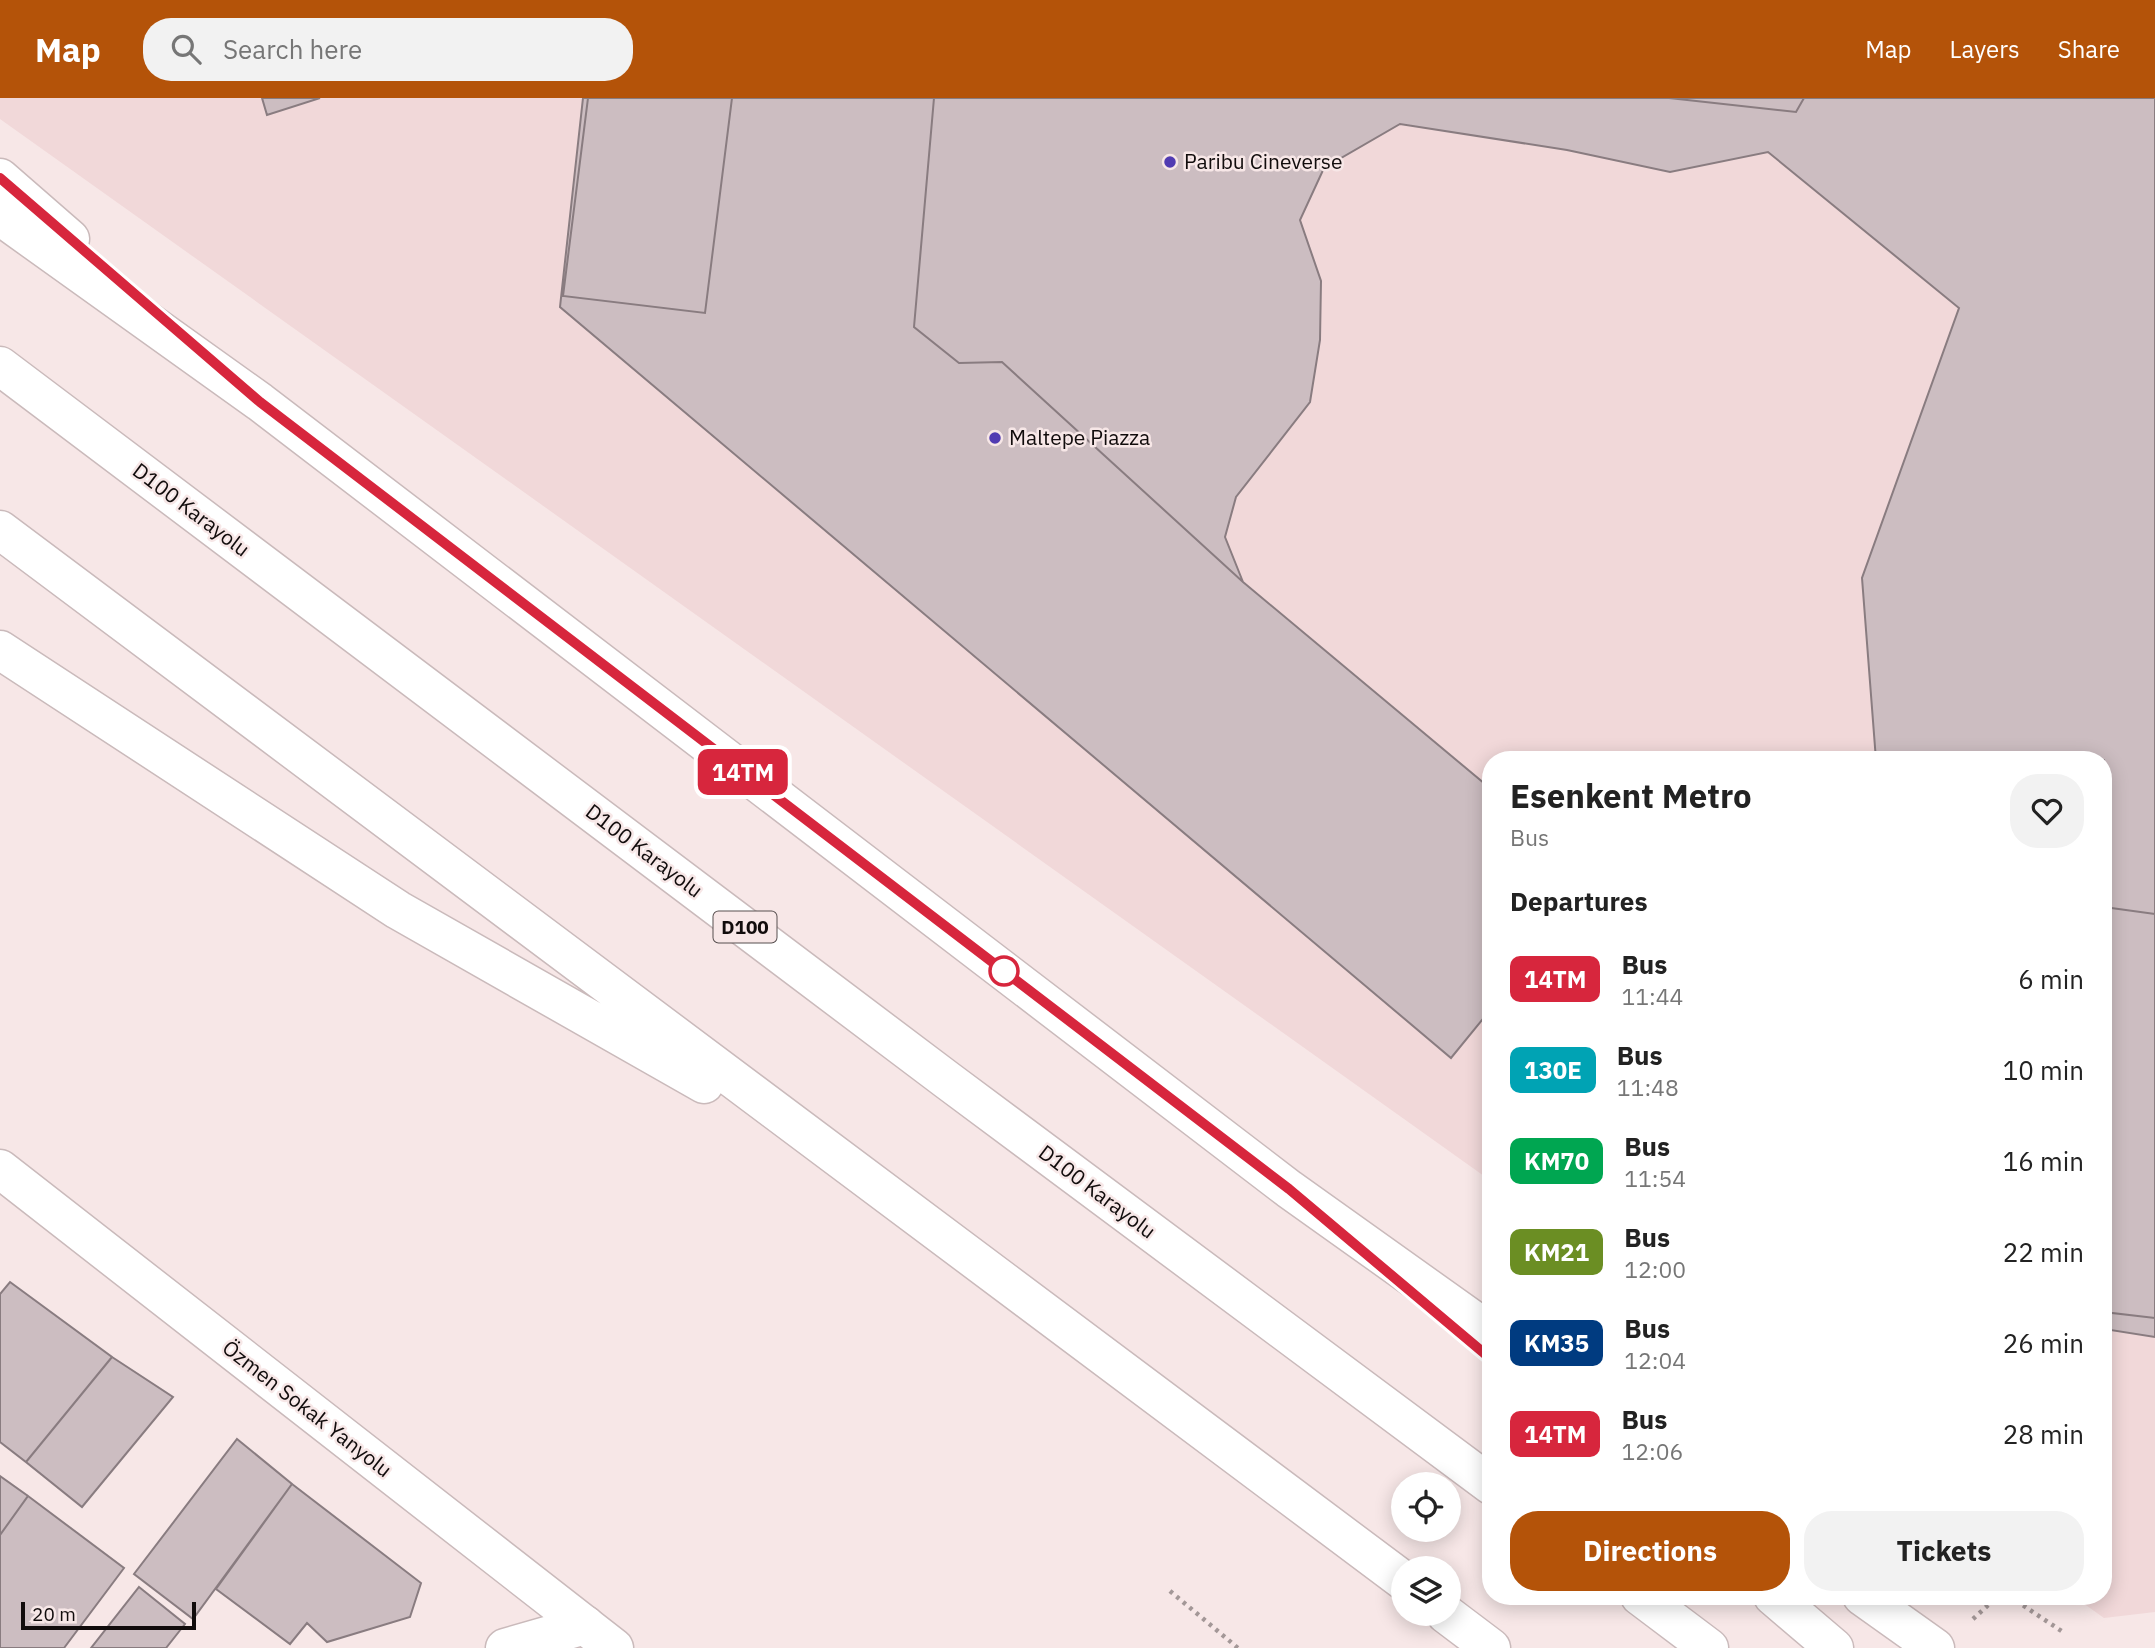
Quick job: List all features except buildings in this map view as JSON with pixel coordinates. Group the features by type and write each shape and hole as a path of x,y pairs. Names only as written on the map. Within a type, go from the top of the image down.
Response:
{"main road":[{"path":"0,178 260,402"},
{"path":"0,216 260,402 1289,1189 1482,1327"},
{"name":"D100 Karayolu","path":"0,366 1482,1478"},
{"path":"0,530 1391,1571"},
{"path":"0,650 398,910 843,1162"},
{"name":"Özmen Sokak Yanyolu","path":"0,1170 600,1637"},
{"path":"1289,1189 1482,1351"},
{"path":"1652,1605 1709,1648"},
{"path":"1784,1605 1834,1648"},
{"path":"1875,1605 1935,1648"},
{"path":"1461,1625 1491,1648"},
{"path":"505,1648 600,1637"}],"path":[{"path":"1170,1591 1238,1648"},
{"path":"2022,1605 2063,1632"}],"shaded area":[{"path":"0,98 2155,98 2155,1612 2104,1618 2086,1605 2112,1605 2112,751 1482,751 1482,1175 0,119"}],"bus line":[{"name":"14TM","path":"0,178 260,402 1289,1189 1482,1351"}],"place":[{"name":"Paribu Cineverse","path":"1170,162"},
{"name":"Maltepe Piazza","path":"995,438"}]}
